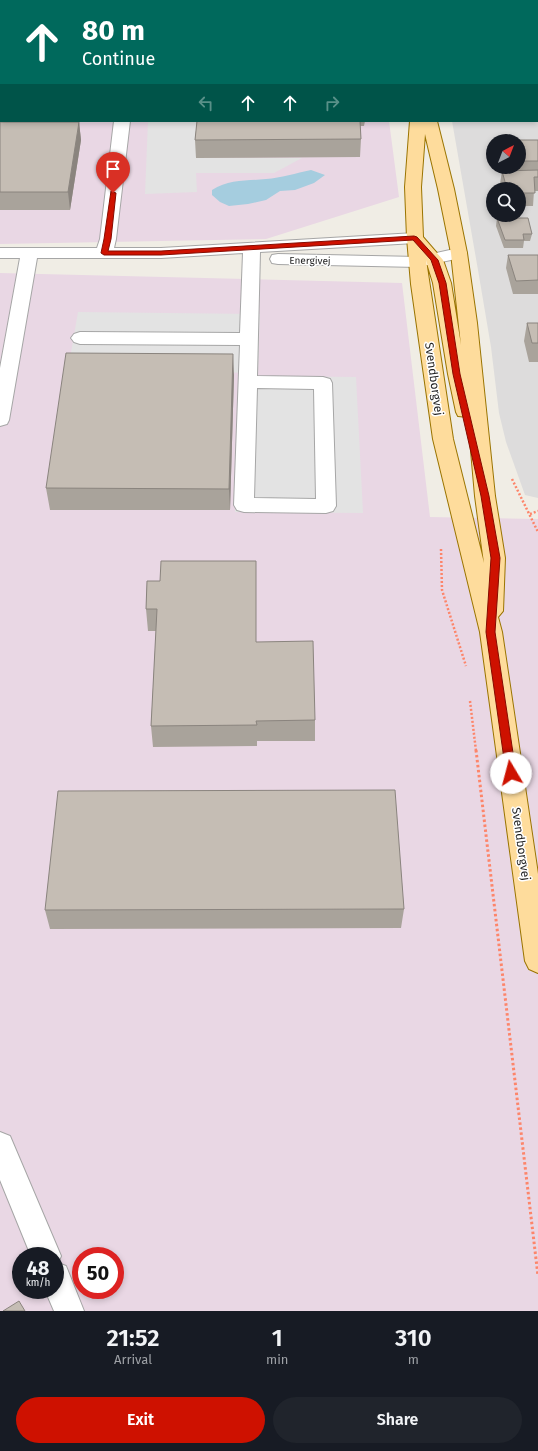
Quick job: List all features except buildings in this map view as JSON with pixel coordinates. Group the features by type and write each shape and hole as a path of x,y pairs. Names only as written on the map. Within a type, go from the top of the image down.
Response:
{"main road":[{"path":"418,122 413,187 414,238 426,261 442,283 457,374 485,496"},
{"name":"Svendborgvej","path":"429,122 446,189 459,254 468,323 485,496 495,558 491,632"},
{"name":"Svendborgvej","path":"426,261 442,439 491,632 538,961"}],"street":[{"path":"104,253 108,239 122,122"},
{"name":"Energivej","path":"252,253 414,238"},
{"name":"Energivej","path":"0,253 252,253 426,261 459,254"},
{"path":"248,382 323,382 326,506 244,505 252,253"},
{"path":"0,420 28,254"},
{"path":"80,338 249,339"},
{"path":"0,1146 42,1247"},
{"path":"64,1299 69,1311"}],"path":[{"path":"538,511 530,514 538,532"},
{"path":"441,544 442,590 466,667"},
{"path":"470,699 538,1276"}],"shaded area":[{"path":"0,122 389,122 399,197 266,239 0,244"},
{"path":"148,122 199,122 196,158 302,158 274,173 196,173 197,192 145,194"},
{"path":"452,122 538,122 538,498 525,495 506,442 499,413 491,347"},
{"path":"0,273 402,283 430,517 538,519 538,1311 0,1311"},
{"path":"78,312 260,314 258,373 68,370"},
{"path":"240,376 356,377 363,513 235,512"}],"water":[{"path":"311,170 325,175 314,183 295,190 280,191 266,200 229,206 220,202 212,195 212,190 218,186 232,182 277,178"}],"route":[{"path":"113,193 108,239 104,253 161,253 414,238 435,260 442,283 457,374 485,496 495,558 491,632 511,773"}]}
